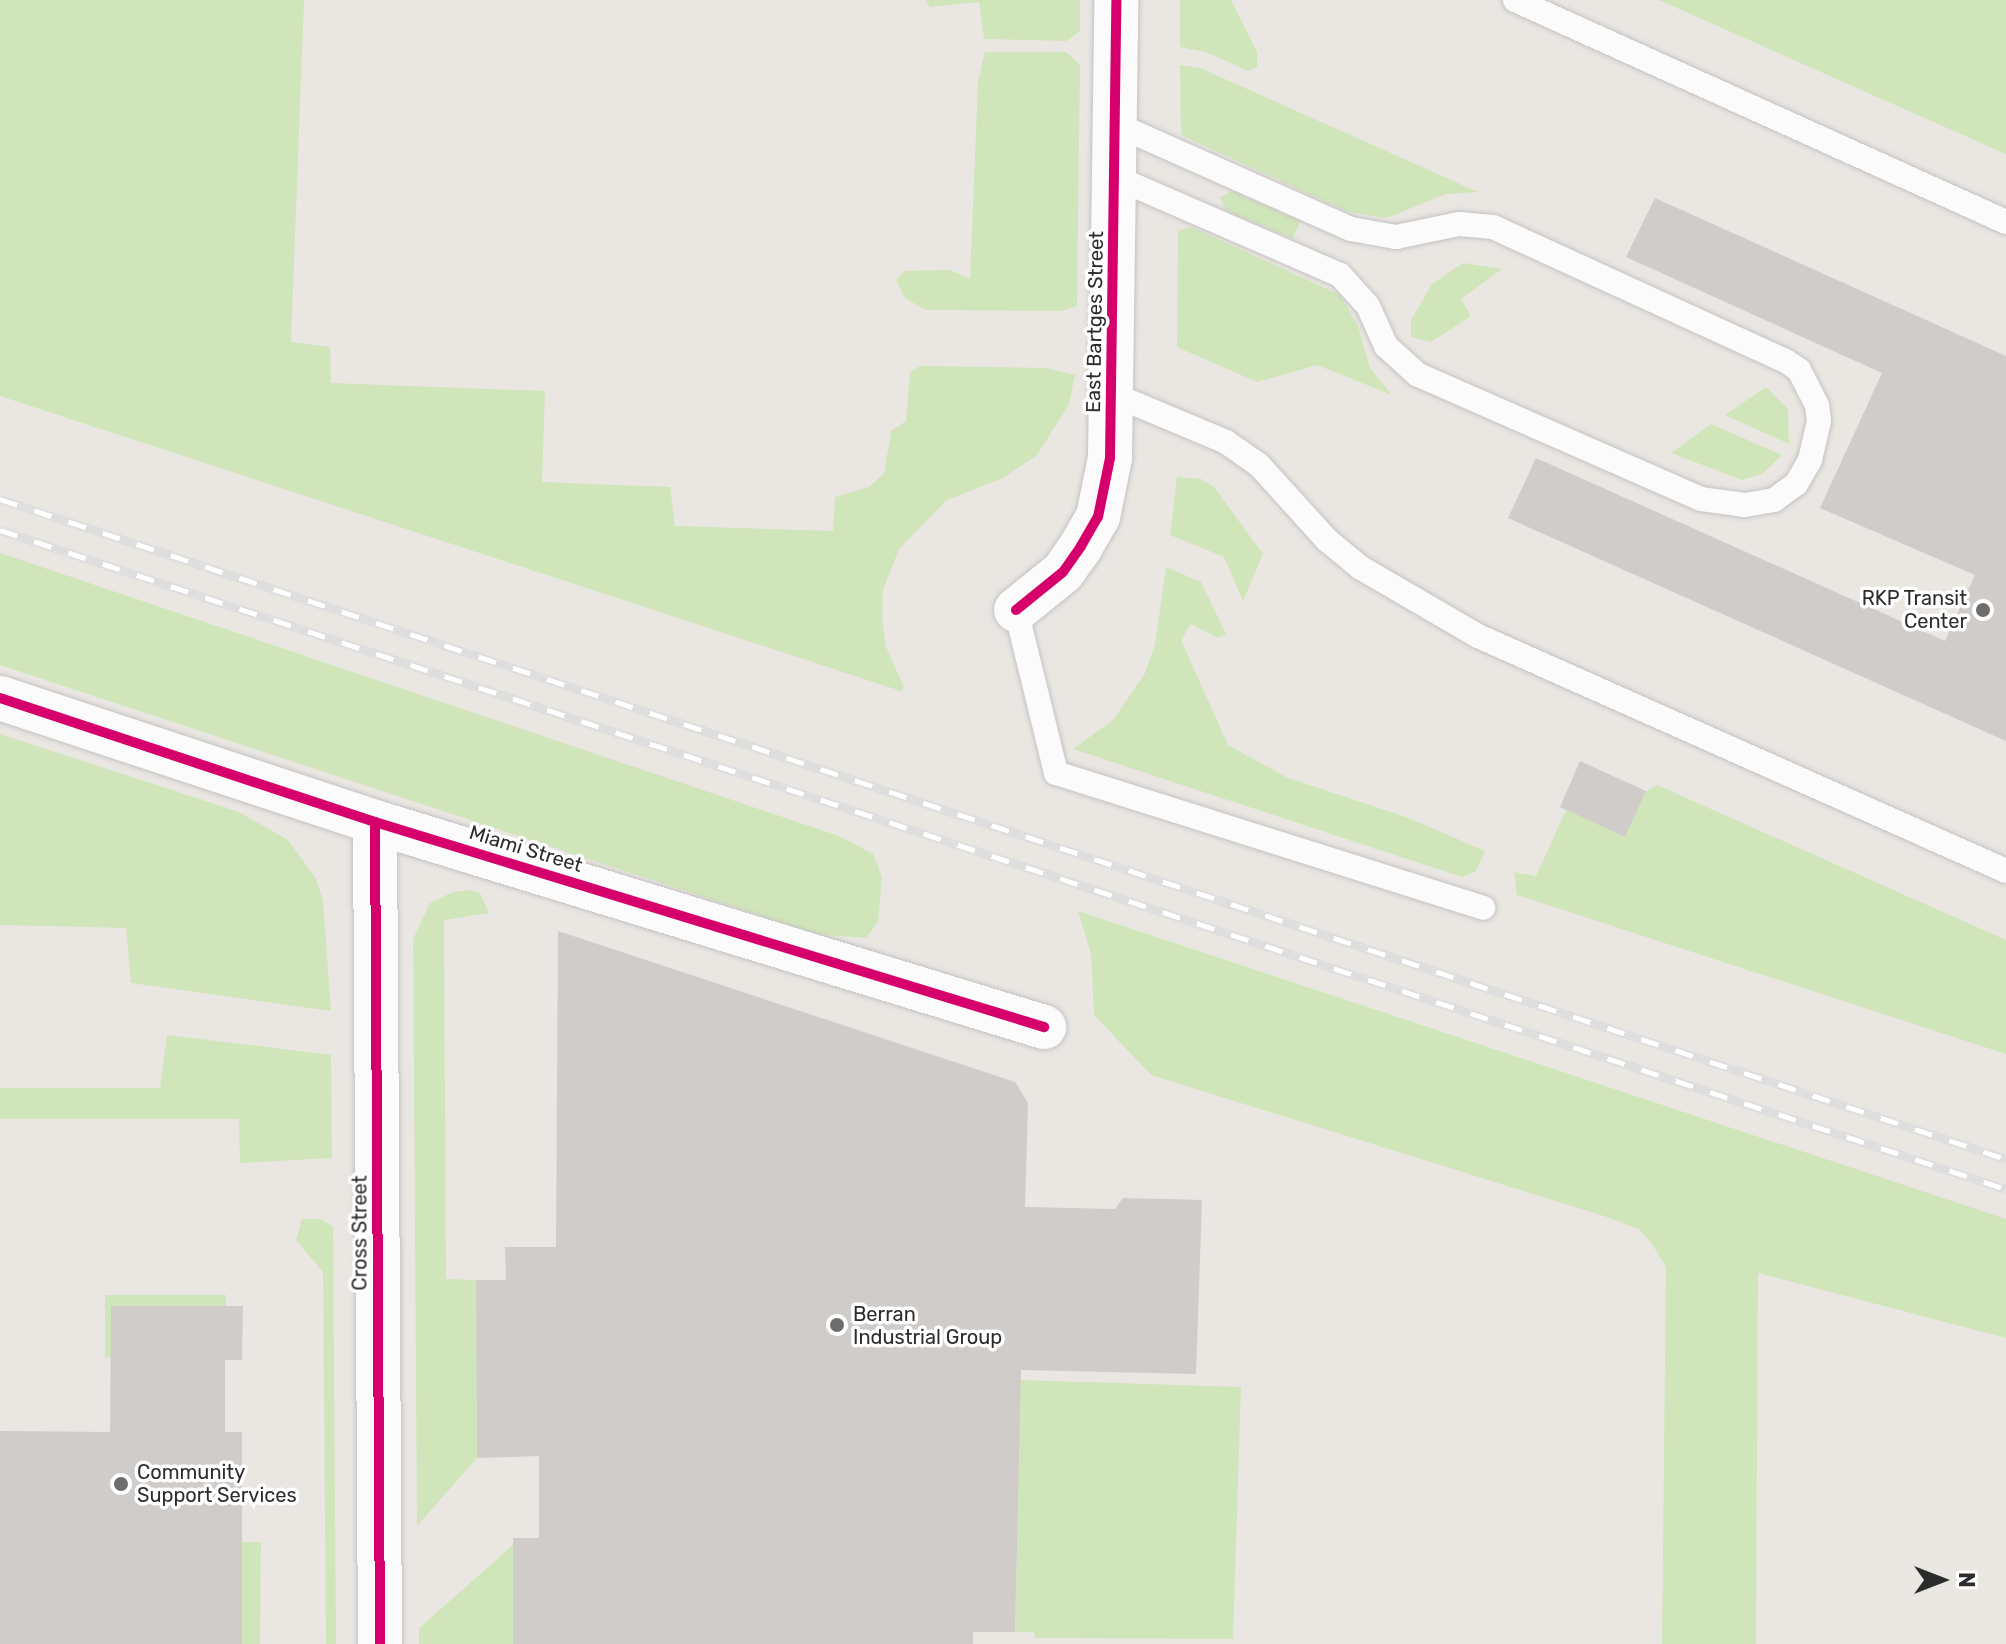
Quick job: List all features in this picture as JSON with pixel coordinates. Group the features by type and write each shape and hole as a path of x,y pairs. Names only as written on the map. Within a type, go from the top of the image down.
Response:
{"street":[{"name":"East Bartges Street","path":"1016,610 1063,572 1098,517 1110,458 1116,0"},
{"name":"Miami Street","path":"0,698 375,822 1044,1027"},
{"name":"Cross Street","path":"375,822 380,1644"}],"lane":[{"path":"1515,0 2006,222"},
{"path":"1115,124 1351,229 1396,237 1459,224 1493,227 1786,361 1799,370 1817,405 1819,421 1810,460 1796,484 1774,500 1745,505 1701,499 1418,375 1386,346 1368,306 1340,275 1115,177"},
{"path":"1112,394 1226,442 1259,465 1327,540 1361,568 1478,636 2006,871"},
{"path":"1016,610 1056,773 1483,908"}],"green space":[{"path":"0,0 304,0 291,342 330,347 331,383 545,391 542,482 670,487 675,526 833,531 835,497 869,487 884,473 891,431 906,421 910,372 920,366 1047,368 1075,375 1069,405 1037,455 1003,478 947,500 899,549 883,590 882,619 886,647 904,687 901,691 0,396"},
{"path":"925,0 1080,0 1080,31 1066,41 984,39 979,2 930,7"},
{"path":"1180,0 1231,0 1257,52 1257,67 1248,71 1206,52 1180,47"},
{"path":"1659,0 2006,0 2006,154 1859,89"},
{"path":"985,52 1066,52 1080,65 1077,306 1062,311 926,310 905,298 896,280 904,271 950,270 970,279 978,81"},
{"path":"1180,65 1200,68 1478,192 1446,194 1387,218 1348,212 1181,135"},
{"path":"1232,191 1300,221 1293,239 1225,210 1220,197"},
{"path":"1192,227 1340,295 1358,326 1370,368 1392,395 1317,365 1257,382 1177,347 1178,231"},
{"path":"1463,263 1502,269 1461,299 1471,316 1431,342 1411,337 1411,320 1432,284"},
{"path":"1766,387 1788,409 1789,444 1725,415"},
{"path":"1711,424 1782,455 1762,474 1742,480 1671,453"},
{"path":"1177,477 1201,479 1214,487 1263,554 1243,601 1224,557 1170,535"},
{"path":"0,553 839,836 873,854 882,877 878,922 866,938 816,934 0,665"},
{"path":"1166,567 1201,582 1226,634 1218,638 1191,624 1181,640 1228,745 1288,778 1406,817 1485,851 1476,871 1462,877 1073,749 1113,720 1145,673 1155,645"},
{"path":"0,734 239,812 288,840 315,877 323,900 331,1011 131,983 126,928 0,925"},
{"path":"1657,785 2006,940 2006,1054 1517,895 1514,872 1536,876 1566,810 1625,836 1646,791"},
{"path":"471,890 480,893 489,913 444,920 446,1279 476,1280 477,1458 417,1526 413,939 430,903 453,892"},
{"path":"1078,911 2006,1219 2006,1338 1758,1273 1756,1644 1662,1644 1666,1267 1652,1244 1640,1230 1607,1217 1151,1075 1094,1015 1091,954"},
{"path":"167,1035 331,1055 332,1158 240,1163 239,1119 0,1119 0,1088 160,1088"},
{"path":"302,1219 321,1219 333,1227 336,1644 326,1644 323,1272 296,1240"},
{"path":"105,1295 226,1295 226,1306 111,1306 111,1357 105,1358"},
{"path":"1020,1380 1241,1387 1233,1639 1035,1638 1034,1632 1015,1632"},
{"path":"242,1542 261,1542 260,1644 242,1644"},
{"path":"513,1545 513,1644 419,1644 419,1628"}],"building":[{"path":"1655,198 2006,356 2006,741 1508,518 1536,458 1945,641 1975,575 1820,508 1882,373 1626,257"},
{"path":"1580,761 1646,791 1625,837 1560,807"},
{"name":"Berran Industrial Group","path":"558,931 1015,1082 1028,1103 1025,1207 1115,1209 1123,1198 1202,1200 1196,1374 1021,1370 1015,1632 973,1632 973,1644 513,1644 513,1538 539,1538 539,1456 477,1458 476,1280 506,1280 505,1247 556,1247"},
{"name":"Community Support Services","path":"111,1306 243,1306 242,1360 225,1360 225,1432 242,1432 242,1644 0,1644 0,1431 110,1432"}],"railway":[{"path":"0,499 2006,1159"},
{"path":"0,530 2006,1189"}],"cycle path":[{"path":"1016,610 1063,572 1081,546 1098,517 1110,458 1116,0"},
{"path":"0,698 375,822 1044,1027"},
{"path":"375,822 380,1644"}],"place":[{"name":"RKP Transit Center","path":"1983,610"},
{"name":"Berran Industrial Group","path":"837,1325"},
{"name":"Community Support Services","path":"121,1484"}]}
